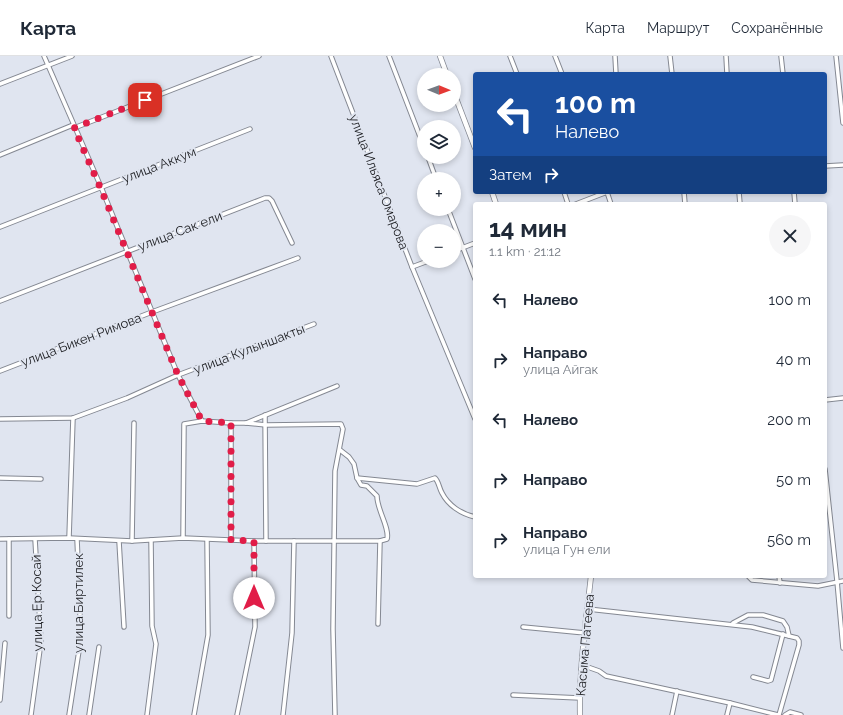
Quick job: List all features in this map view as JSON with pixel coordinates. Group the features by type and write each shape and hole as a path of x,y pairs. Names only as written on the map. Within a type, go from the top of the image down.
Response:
{"main road":[{"path":"440,56 444,68"},
{"path":"461,111 473,143"},
{"name":"Касыма Патеева","path":"580,715 582,665 591,578"}],"street":[{"path":"44,56 128,251 178,375 202,421"},
{"path":"0,84 72,56"},
{"path":"0,155 259,56"},
{"name":"улица Ильяса Омарова","path":"331,56 412,267 473,414"},
{"path":"389,56 417,130"},
{"path":"510,56 516,72"},
{"path":"555,56 561,72"},
{"path":"615,56 616,72"},
{"path":"670,56 672,72"},
{"path":"726,56 727,72"},
{"path":"781,56 783,72"},
{"path":"836,56 843,123"},
{"name":"улица Аккум","path":"0,227 250,129"},
{"path":"827,166 843,165"},
{"path":"581,202 602,194"},
{"name":"улица Сак ели","path":"0,301 265,198 269,198 272,201 292,242"},
{"path":"451,216 473,274"},
{"path":"462,247 473,244"},
{"name":"улица Бикен Римова","path":"0,372 152,312 298,258"},
{"path":"412,267 417,265"},
{"name":"улица Кулыншакты","path":"0,419 73,418 127,398 178,375 314,324"},
{"path":"246,423 337,386"},
{"path":"827,400 843,398"},
{"path":"265,415 266,541"},
{"name":"улица Биртилек","path":"68,538 73,418"},
{"path":"183,538 184,424 202,421 266,425 341,424 343,429 335,471 333,541 335,715"},
{"path":"132,541 134,423"},
{"path":"231,423 231,540"},
{"path":"0,539 68,538 132,541 183,538 254,541 380,541 387,539 389,533 377,504 377,496 367,486 361,485 357,478 354,464 349,457 340,450"},
{"path":"0,478 41,479"},
{"path":"357,478 417,484 435,478 449,504 462,513 473,516"},
{"path":"827,488 843,648"},
{"path":"9,539 9,616"},
{"name":"улица Ер Косай","path":"30,715 41,642 36,539"},
{"name":"улица Биртилек","path":"69,715 80,644 77,539"},
{"path":"147,715 156,644 152,626 151,540"},
{"path":"194,715 208,635 207,540"},
{"path":"119,541 124,628"},
{"path":"237,715 255,627 254,541"},
{"path":"283,715 292,634 294,541"},
{"path":"378,624 380,541"},
{"path":"750,578 752,580 780,584 818,586 843,581"},
{"path":"779,578 780,584"},
{"path":"582,665 599,671 606,676 778,715 799,645 797,638 752,627 588,610"},
{"path":"732,624 748,615 763,615 783,621 787,627 789,636"},
{"path":"523,628 585,632"},
{"path":"752,677 768,681 771,680 783,634"},
{"path":"0,700 5,643"},
{"path":"89,715 99,646"},
{"path":"672,715 677,691"},
{"path":"513,695 580,698"},
{"path":"727,715 730,703"},
{"path":"785,715 790,712 801,715"}],"route":[{"path":"145,100 74,128 128,251 178,375 202,421 231,423 231,540 254,541 254,598"}]}
